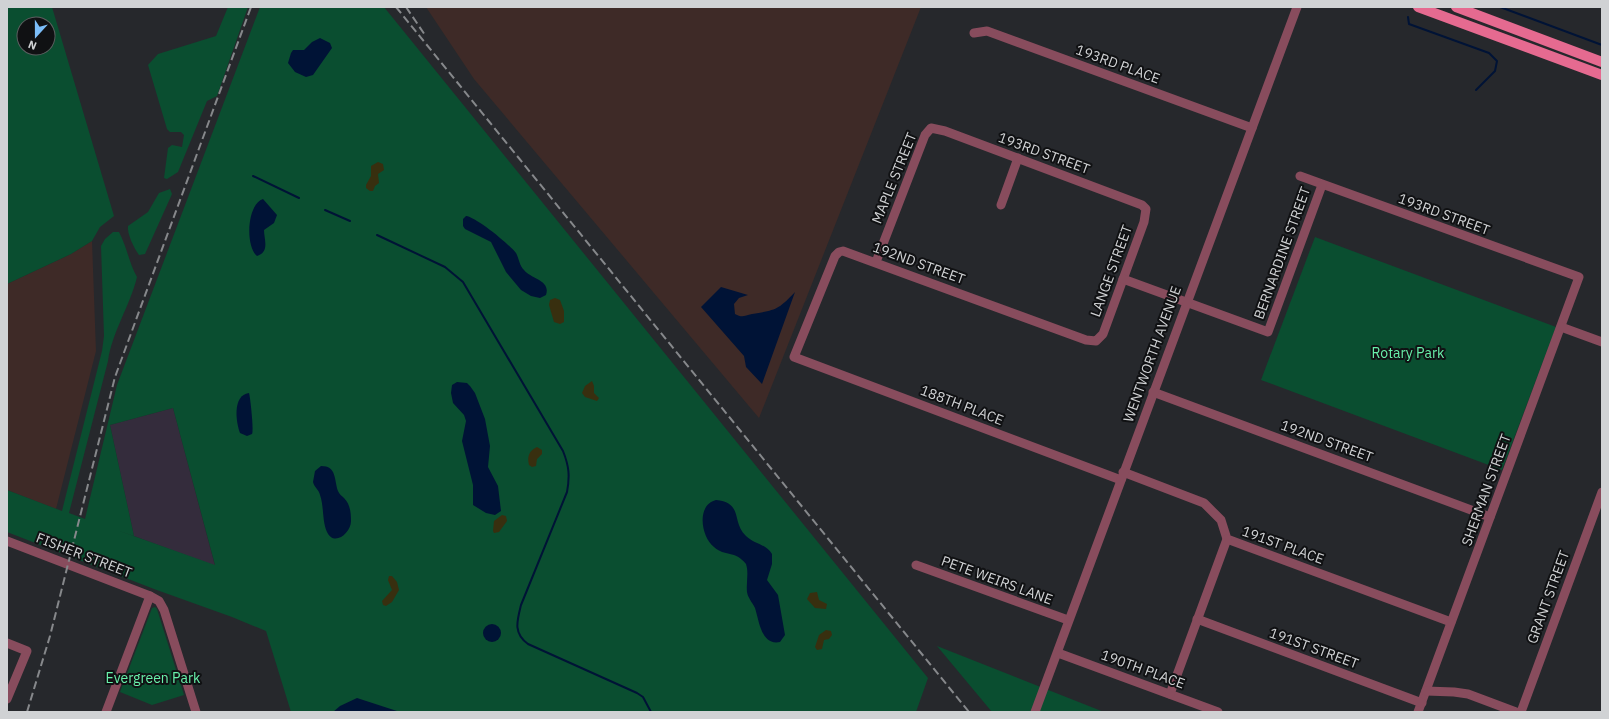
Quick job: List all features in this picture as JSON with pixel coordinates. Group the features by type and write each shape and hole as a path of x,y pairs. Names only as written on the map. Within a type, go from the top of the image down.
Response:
{"main road":[{"path":"1418,7 1602,75"},
{"path":"1456,7 1602,62"}],"street":[{"name":"WENTWORTH AVENUE","path":"1036,712 1058,653 1068,620 1297,7"},
{"name":"193RD PLACE","path":"974,33 987,31 1252,128"},
{"name":"193RD STREET","path":"931,128 944,131 1136,202 1146,209"},
{"name":"MAPLE STREET","path":"876,262 925,135 931,128"},
{"path":"1001,205 1018,158"},
{"name":"193RD STREET","path":"1300,176 1579,277"},
{"name":"BERNARDINE STREET","path":"1187,302 1268,332 1322,185"},
{"name":"LANGE STREET","path":"1096,340 1103,334 1144,222 1146,209"},
{"name":"192ND STREET","path":"794,356 837,254 848,251 1086,340 1096,340"},
{"name":"SHERMAN STREET","path":"1418,712 1579,277"},
{"path":"1123,279 1187,302"},
{"path":"1561,327 1602,342"},
{"name":"188TH PLACE","path":"794,356 1122,476"},
{"name":"192ND STREET","path":"1153,392 1490,517"},
{"name":"191ST PLACE","path":"1122,476 1204,503 1221,520 1227,539 1451,622"},
{"name":"GRANT STREET","path":"1521,712 1602,492"},
{"path":"1170,694 1227,539"},
{"name":"FISHER STREET","path":"7,541 150,596"},
{"name":"PETE WEIRS LANE","path":"916,565 1068,620"},
{"path":"106,712 150,596 159,601 164,610 196,712"},
{"name":"191ST STREET","path":"1197,620 1422,703"},
{"path":"7,642 27,651 7,699"},
{"name":"190TH PLACE","path":"1058,653 1218,712"},
{"path":"1426,691 1468,694 1516,712"}],"shaded area":[{"path":"426,7 921,7 759,418 474,79"},
{"path":"92,241 96,351 56,509 7,490 7,284 71,254"},
{"path":"173,408 215,566 134,536 110,425"}],"green space":[{"path":"7,7 52,7 55,16 16,16 16,56 56,56 56,20 114,216 100,227 92,241 71,254 7,284"},
{"path":"228,7 248,7 217,96 207,101 178,172 167,179 164,178 168,148 172,145 182,147 184,135 181,132 170,132 167,129 148,65 158,54 216,36"},
{"path":"260,7 384,7 928,678 916,712 291,712 266,631 7,532 7,490 62,511 102,351 104,336 101,246 105,239 113,232 119,232 137,277 110,350 69,513 85,519 117,385","holes":["173,408 215,565 114,529 134,536 110,425"]},
{"path":"170,189 172,194 145,254 139,255 131,241 128,226 148,212 159,193"},
{"name":"Rotary Park","path":"1315,237 1556,327 1502,470 1261,380"},
{"name":"Evergreen Park","path":"155,607 157,609 184,695 152,705 120,692 152,608"},
{"path":"937,646 1104,712 992,712"}],"sand":[{"path":"378,162 383,164 384,170 378,174 379,183 375,186 373,191 370,191 366,188 366,185 371,176 371,166"},
{"path":"555,298 560,300 564,311 564,322 560,324 554,322 549,305 550,300"},
{"path":"592,381 594,393 599,398 597,401 585,397 582,393 585,386"},
{"path":"537,447 542,450 542,454 537,459 536,466 532,467 529,465 528,459 530,452"},
{"path":"502,515 506,516 507,521 499,532 494,533 494,521"},
{"path":"389,576 392,576 397,582 399,590 392,602 386,606 383,605 382,601 392,590 388,580"},
{"path":"817,592 819,600 827,604 826,609 815,608 807,599 810,593"},
{"path":"826,630 831,631 832,635 829,639 824,640 822,649 817,650 815,647 819,635"}],"water":[{"path":"320,38 330,43 332,48 313,75 306,77 295,72 288,63 293,50 304,50 312,42"},
{"path":"263,199 277,215 274,223 264,230 264,252 257,256 253,251 249,235 251,217 254,209 258,202"},
{"path":"466,216 484,226 512,249 516,253 524,270 540,280 546,286 546,295 540,298 531,296 521,290 506,272 491,242 465,229 463,226 463,219"},
{"path":"721,287 748,295 739,298 734,304 735,314 741,316 772,310 780,306 795,292 762,384 746,367 744,356 701,307"},
{"path":"457,382 467,383 470,386 475,393 485,419 490,446 488,467 498,486 501,511 495,515 486,513 473,505 473,485 462,441 466,421 464,415 453,403 451,393 452,385"},
{"path":"249,393 252,413 252,434 247,436 240,433 237,423 237,410 240,399"},
{"path":"321,466 330,468 334,474 338,492 346,500 350,508 350,526 342,537 334,538 330,536 324,523 321,499 313,482 315,471"},
{"path":"716,500 730,505 734,509 739,525 746,536 767,548 772,554 772,564 767,580 778,595 785,635 780,642 769,640 762,631 755,608 748,594 746,564 734,555 718,550 706,536 703,514 705,508"},
{"path":"492,624 498,627 501,633 498,639 492,642 486,639 483,633 486,627"},
{"path":"357,698 400,712 333,712 340,706"}],"waterway":[{"path":"1500,7 1602,45"},
{"path":"1408,17 1409,24 1489,53 1497,61 1495,71 1476,90"},
{"path":"253,176 299,198"},
{"path":"325,210 350,221"},
{"path":"377,235 445,267 463,282 565,456 568,466 567,492 521,605 517,626 520,636 528,644 637,693 643,697 651,712"}],"railway":[{"path":"27,712 50,636 115,377 251,7"},
{"path":"396,7 969,712"},
{"path":"406,7 425,35"}]}
